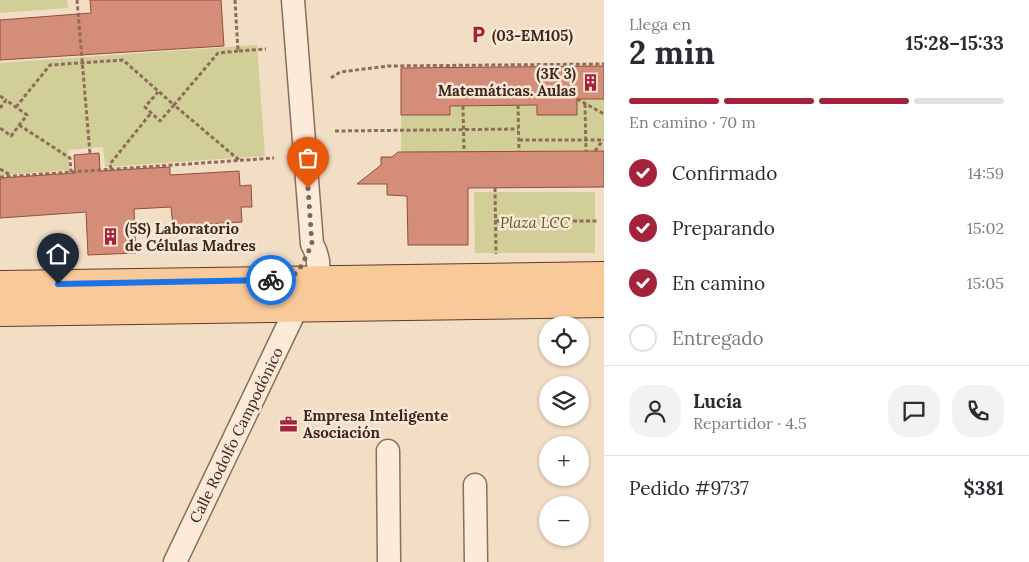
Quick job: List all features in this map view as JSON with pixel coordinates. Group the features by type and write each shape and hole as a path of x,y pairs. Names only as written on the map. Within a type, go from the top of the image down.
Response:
{"main road":[{"path":"0,285 604,276"},
{"path":"0,312 604,303"}],"street":[{"path":"179,308 229,297 291,295 306,290 316,279 320,264 312,244 293,0"},
{"path":"290,280 302,265 312,244"},
{"name":"Calle Rodolfo Campodónico","path":"175,562 296,309"},
{"path":"388,451 388,562"},
{"path":"475,485 476,562"}],"path":[{"path":"77,0 90,154"},
{"path":"234,0 238,51"},
{"path":"158,92 144,107 160,121 218,53 266,49"},
{"path":"16,107 50,65 123,60 240,161"},
{"path":"331,78 340,72 388,66 604,64"},
{"path":"0,96 27,115 11,136 0,128"},
{"path":"577,99 604,114"},
{"path":"0,108 6,100"},
{"path":"585,104 586,152"},
{"path":"518,105 519,152"},
{"path":"463,106 464,152"},
{"path":"111,169 110,164 151,113"},
{"path":"19,125 70,158 71,172"},
{"path":"335,131 518,129"},
{"path":"519,140 603,139"},
{"path":"595,152 603,139"},
{"path":"0,177 274,158"},
{"path":"0,169 11,176"},
{"path":"495,188 496,262"},
{"path":"495,221 598,221"}],"green space":[{"path":"0,0 67,0 68,8 0,13"},
{"path":"257,45 265,156 105,167 103,147 68,150 69,170 0,175 0,63"},
{"path":"577,99 604,99 604,151 401,152 401,115 450,115 450,106 537,105 537,115 577,115"},
{"name":"Plaza LCC","path":"474,192 595,192 595,253 475,253"}],"building":[{"path":"90,0 221,0 224,46 0,60 0,20 91,13"},
{"path":"604,66 604,99 577,99 577,115 537,115 537,105 450,106 450,115 401,115 401,68"},
{"path":"604,151 604,187 468,188 468,245 408,245 407,196 387,195 387,184 357,184 381,165 381,157 392,157 398,152"},
{"path":"99,153 100,171 170,167 170,175 239,171 240,186 251,185 252,207 241,207 242,222 173,226 171,207 134,209 136,253 88,255 86,212 0,218 0,178 75,173 74,155"}],"way so far":[{"path":"271,280 290,280 302,265 312,244 308,188"}],"place":[{"name":"(03-EM105)","path":"478,35"},
{"name":"(3K 3) Matemáticas. Aulas","path":"590,82"},
{"name":"(5S) Laboratorio de Células Madres","path":"111,237"},
{"name":"Empresa Inteligente Asociación","path":"289,424"}],"route":[{"path":"58,284 271,280"}]}
